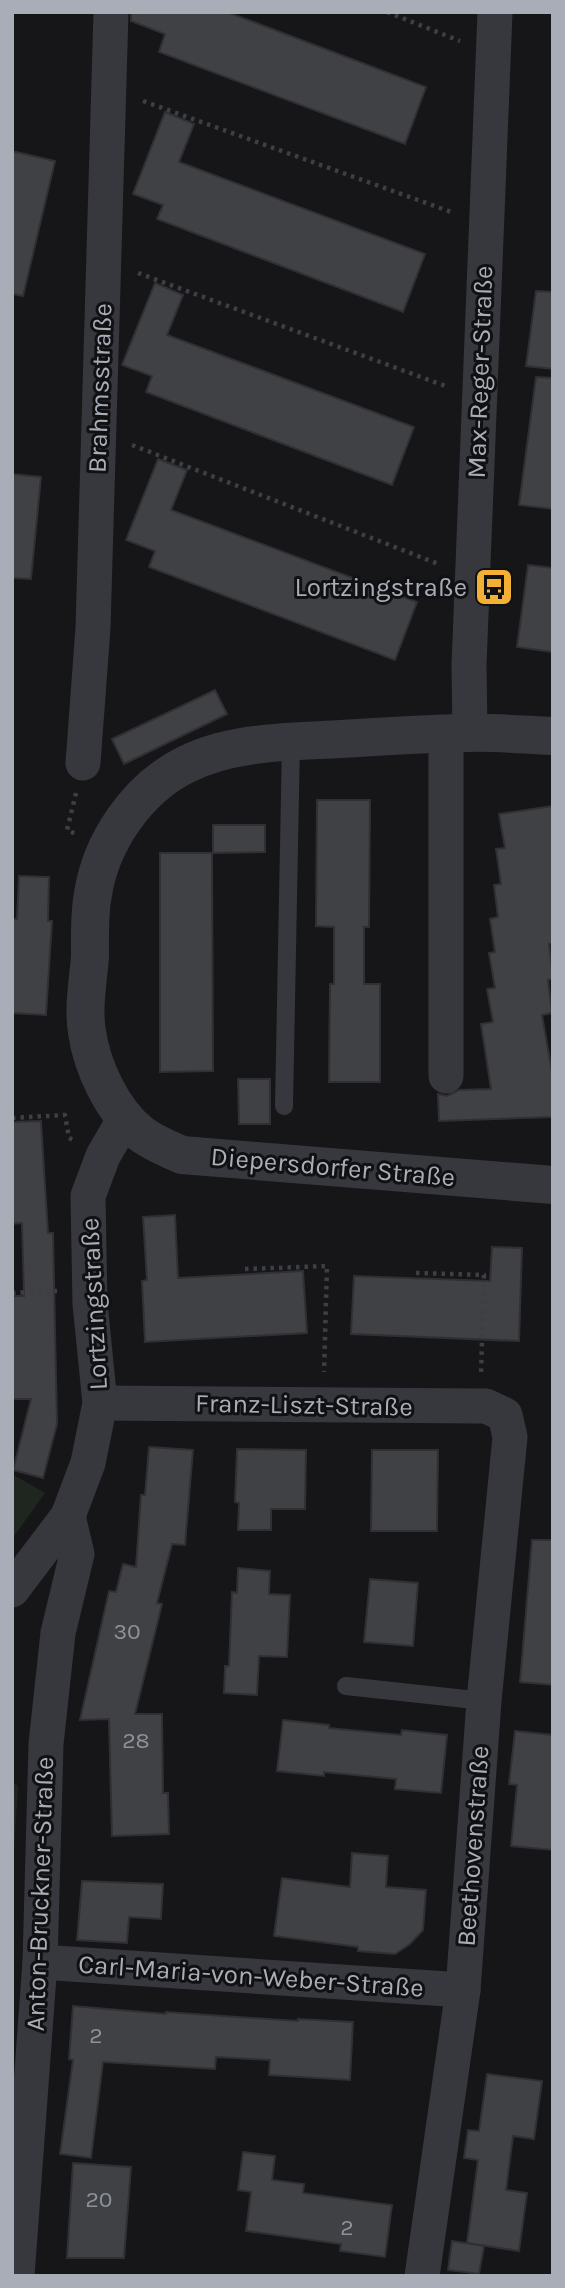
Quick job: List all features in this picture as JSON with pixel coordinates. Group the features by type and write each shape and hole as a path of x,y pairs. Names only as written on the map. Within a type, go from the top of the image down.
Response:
{"street":[{"name":"Brahmsstraße","path":"83,763 93,628 111,12"},
{"name":"Max-Reger-Straße","path":"458,733 468,665 473,577 495,12"},
{"path":"446,1076 458,733"},
{"path":"125,1118 107,1089 93,1057 86,1030 92,895 106,849 121,823 142,798 182,766 203,756 226,750 291,742 458,733 553,736"},
{"name":"Lortzingstraße","path":"12,1590 68,1516 88,1463 100,1403 89,1290 88,1196 103,1156 125,1118"},
{"name":"Diepersdorfer Straße","path":"125,1118 161,1146 182,1155 553,1185"},
{"name":"Franz-Liszt-Straße","path":"100,1403 324,1405 492,1411"},
{"name":"Beethovenstraße","path":"422,2276 463,1990 484,1701 510,1437 492,1411"},
{"name":"Anton-Bruckner-Straße","path":"17,2276 40,1962 46,1744 58,1633 78,1554 68,1516"},
{"name":"Carl-Maria-von-Weber-Straße","path":"40,1962 463,1990"}],"lane":[{"path":"284,1106 291,742"},
{"path":"346,1686 484,1701"}],"path":[{"path":"387,12 493,54"},
{"path":"109,89 486,225"},
{"path":"104,261 479,399"},
{"path":"99,432 473,577"},
{"path":"12,1118 65,1115 69,1138 103,1156"},
{"path":"245,1269 327,1266 324,1405"},
{"path":"416,1273 484,1275 492,1411"},
{"path":"12,1293 89,1290"}],"shaded area":[{"path":"12,1474 45,1493 12,1539"},
{"path":"12,1781 18,1786 12,1883"}],"building":[{"path":"131,12 227,12 426,87 405,144 159,52 165,34 131,21"},
{"path":"165,112 194,124 179,162 425,254 403,312 157,219 163,205 133,194"},
{"path":"12,151 55,161 23,296 12,294"},
{"path":"155,283 183,295 167,335 414,427 392,485 146,392 152,376 122,365"},
{"path":"536,291 553,292 553,369 526,366"},
{"path":"536,377 553,378 553,509 519,505"},
{"path":"158,459 187,470 171,510 417,602 395,660 149,567 155,551 126,540"},
{"path":"12,474 41,477 31,579 12,578"},
{"path":"528,565 553,568 553,652 517,647"},
{"path":"215,690 227,714 124,764 112,739"},
{"path":"317,800 370,800 369,927 364,927 364,984 380,984 380,1082 329,1082 330,984 334,984 334,927 316,926"},
{"path":"553,806 553,943 549,944 553,979 548,980 552,1013 542,1015 553,1078 553,1117 439,1121 438,1094 447,1096 459,1090 491,1089 481,1024 493,1022 487,989 495,988 489,953 495,952 490,919 498,917 494,885 501,884 496,849 505,848 499,814"},
{"path":"213,825 265,825 265,852 213,853"},
{"path":"160,853 212,853 213,1071 160,1072"},
{"path":"19,876 49,877 48,921 52,921 46,1015 12,1013 12,919 17,919"},
{"path":"238,1079 270,1079 270,1124 239,1124"},
{"path":"41,1121 48,1233 53,1233 57,1424 43,1478 13,1470 31,1399 12,1399 12,1296 24,1296 22,1223 12,1224 12,1122"},
{"path":"175,1215 178,1278 303,1271 307,1333 145,1342 142,1281 147,1280 143,1217"},
{"path":"492,1247 522,1248 519,1341 351,1334 354,1276 490,1281"},
{"path":"149,1447 193,1450 185,1545 172,1544 157,1603 162,1604 135,1714 162,1714 163,1793 168,1793 169,1834 112,1836 109,1719 80,1720 109,1591 116,1592 123,1564 136,1567 141,1495 145,1495"},
{"path":"237,1449 306,1450 305,1509 271,1509 271,1530 238,1530 239,1503 235,1502"},
{"path":"372,1450 438,1450 437,1531 371,1531"},
{"path":"532,1540 553,1540 553,1685 520,1682"},
{"path":"238,1568 270,1571 269,1594 290,1595 287,1657 259,1656 257,1695 224,1693 225,1666 229,1666 232,1592 237,1593"},
{"path":"370,1579 418,1583 413,1646 364,1642"},
{"path":"283,1720 329,1725 329,1728 401,1735 402,1730 447,1735 441,1793 395,1789 396,1779 324,1772 324,1776 277,1771"},
{"path":"515,1731 553,1735 553,1850 511,1846 517,1785 509,1784"},
{"path":"352,1853 388,1856 386,1887 426,1890 423,1930 410,1944 395,1954 358,1951 358,1947 274,1936 282,1878 350,1887"},
{"path":"82,1881 163,1884 161,1919 129,1917 127,1943 77,1940"},
{"path":"73,2006 166,2014 353,2022 350,2080 269,2075 270,2060 216,2057 215,2069 103,2062 91,2158 60,2154 73,2060 69,2059"},
{"path":"487,2074 542,2081 534,2139 513,2136 506,2190 527,2193 519,2251 467,2243 478,2160 464,2158 468,2130 479,2131"},
{"path":"243,2152 275,2156 272,2180 304,2184 303,2193 392,2205 385,2257 340,2251 341,2244 246,2231 251,2192 238,2190"},
{"path":"73,2163 131,2167 124,2258 67,2258"},
{"path":"452,2241 484,2246 479,2274 448,2270"}],"place":[{"name":"Lortzingstraße","path":"494,587"}]}
